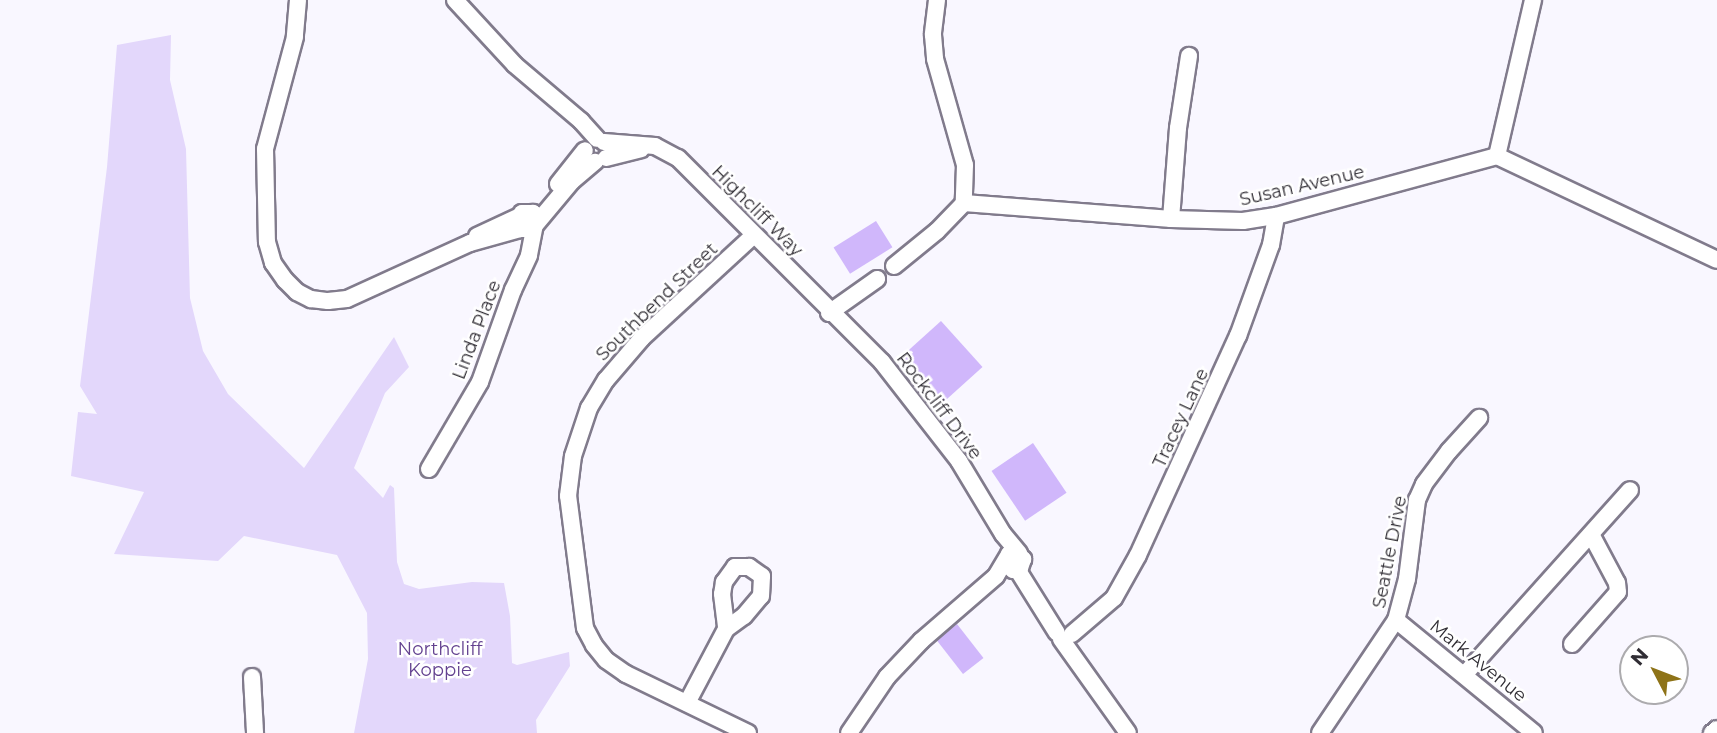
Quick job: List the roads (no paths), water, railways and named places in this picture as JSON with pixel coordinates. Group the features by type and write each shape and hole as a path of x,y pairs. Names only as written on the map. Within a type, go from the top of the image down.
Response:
{"street":[{"path":"298,0 295,37 265,149 267,242 274,263 297,292 311,299 328,301 347,299 470,243 486,230 526,223 549,194 596,149 581,121 515,65 455,0"},
{"path":"894,267 964,203 965,165 935,59 933,35 937,0"},
{"path":"1533,0 1497,156 1717,260"},
{"path":"1171,219 1178,128 1189,55"},
{"name":"Highcliff Way","path":"596,149 650,145 678,158 830,313"},
{"name":"Susan Avenue","path":"964,203 1243,222 1276,216 1497,156"},
{"name":"Tracey Lane","path":"1065,632 1088,620 1114,598 1124,583 1238,336 1271,245 1276,216"},
{"name":"Linda Place","path":"429,469 480,382 529,255 526,223"},
{"name":"Southbend Street","path":"748,733 626,674 606,660 585,628 568,496 573,456 589,408 612,370 667,314 754,235"},
{"path":"830,313 877,279"},
{"name":"Rockcliff Drive","path":"830,313 882,362 933,426 1003,534 1014,562 1065,632 1077,660 1128,733"},
{"name":"Seattle Drive","path":"1320,733 1396,620 1407,579 1417,500 1434,469 1479,418"},
{"path":"1465,674 1630,490"},
{"path":"1572,644 1618,592 1617,583 1591,534"},
{"path":"849,733 895,668 953,611 1014,562"},
{"name":"Mark Avenue","path":"1396,620 1534,733"},
{"path":"687,703 726,629"},
{"path":"252,677 255,733"},
{"path":"1712,733 1717,729"}],"park label":[{"name":"Northcliff Koppie","path":"440,660"}]}
